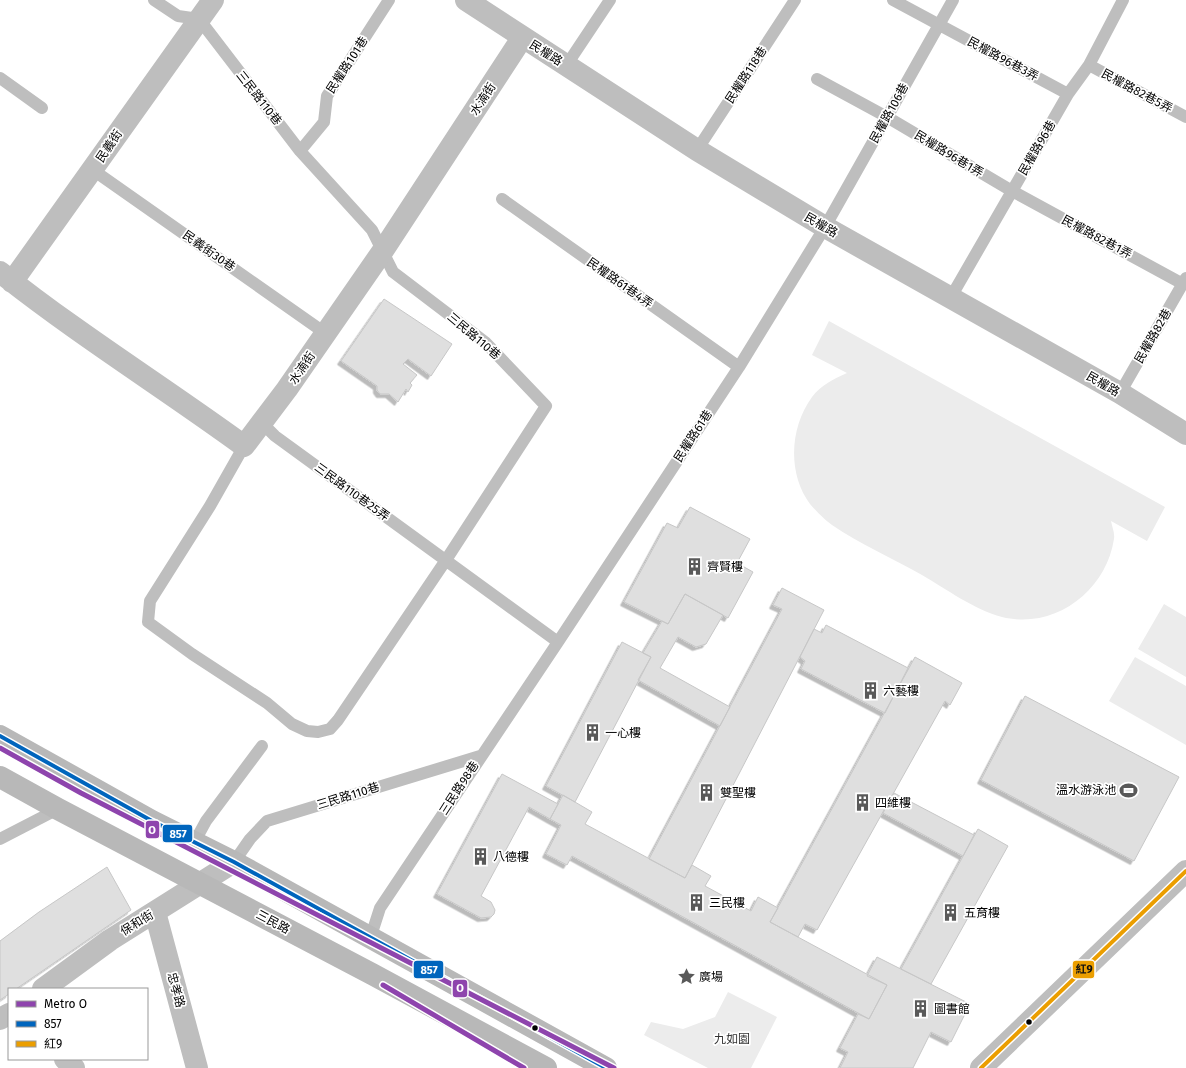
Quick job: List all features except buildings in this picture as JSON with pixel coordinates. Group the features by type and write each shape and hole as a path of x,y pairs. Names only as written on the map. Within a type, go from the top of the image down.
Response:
{"main road":[{"path":"0,736 194,843 234,862 370,939 606,1068"},
{"name":"三民路","path":"0,776 58,809 372,974 546,1068"}],"street":[{"name":"民義街","path":"4,280 93,170 136,106 213,0"},
{"name":"民權路","path":"466,0 522,38 697,150 825,227 951,297 1120,394 1186,434"},
{"name":"水湳街","path":"244,446 287,389 382,252 522,38"},
{"path":"4,280 179,399 244,446"},
{"name":"保和街","path":"44,988 110,940 234,862"},
{"path":"981,1068 1186,871"},
{"name":"忠孝路","path":"155,912 198,1068"},
{"path":"66,1060 74,1068"}],"lane":[{"path":"154,0 178,16 199,19"},
{"name":"民權路101巷","path":"300,151 324,122 327,96 389,0"},
{"path":"566,66 610,0"},
{"name":"民權路118巷","path":"697,150 795,0"},
{"name":"民權路96巷3弄","path":"893,0 1068,94"},
{"name":"民權路106巷","path":"825,227 938,24 953,0"},
{"name":"民權路96巷","path":"951,297 1068,94 1089,65 1119,1"},
{"name":"三民路110巷","path":"199,19 300,151 372,230 393,272 485,342 546,406 446,560"},
{"name":"民權路82巷5弄","path":"1089,65 1186,117"},
{"path":"0,78 42,108"},
{"name":"民權路96巷1弄","path":"817,79 887,117 1012,191"},
{"name":"民義街30巷","path":"93,170 325,333"},
{"name":"民權路82巷1弄","path":"1012,191 1184,281"},
{"name":"民權路61巷4弄","path":"502,200 739,367"},
{"name":"民權路61巷","path":"558,642 739,367 825,227"},
{"name":"民權路82巷","path":"1120,394 1184,281"},
{"name":"三民路110巷25弄","path":"261,422 275,436 446,560"},
{"path":"244,446 210,506 150,601 148,622 192,654 267,703 292,724 306,731 318,732 330,729 338,720 446,560 558,642"},
{"name":"三民路98巷","path":"370,939 380,908 480,756 558,642"},
{"path":"194,843 206,821 262,746"},
{"name":"三民路110巷","path":"234,862 250,840 267,821 480,756"},
{"path":"0,839 58,809"}],"green space":[{"path":"829,321 1165,507 1147,541 1111,521 1114,539 1109,558 1101,575 1089,590 1075,602 1059,612 1041,618 1022,620 992,614 971,604 832,525 812,507 803,492 795,464 794,450 799,422 812,397 824,386 847,373 812,355"},
{"path":"1164,604 1186,617 1186,677 1138,649"},
{"path":"1135,657 1186,686 1186,745 1109,701"},
{"name":"九如園","path":"728,992 777,1017 751,1068 708,1068 644,1035 651,1022 683,1029 715,1017"}],"metro line":[{"name":"O","path":"0,748 81,793 614,1068"},
{"name":"O","path":"383,985 524,1068"}],"transit line":[{"name":"857","path":"0,736 152,821 234,862 606,1068"},
{"name":"紅9","path":"981,1068 1186,871"}],"place":[{"name":"齊賢樓","path":"694,567"},
{"name":"六藝樓","path":"870,691"},
{"name":"一心樓","path":"592,733"},
{"name":"溫水游泳池","path":"1129,790"},
{"name":"雙聖樓","path":"707,793"},
{"name":"四維樓","path":"862,803"},
{"name":"八德樓","path":"480,857"},
{"name":"三民樓","path":"696,903"},
{"name":"五育樓","path":"951,913"},
{"name":"廣場","path":"686,977"},
{"name":"圖書館","path":"921,1009"}]}
